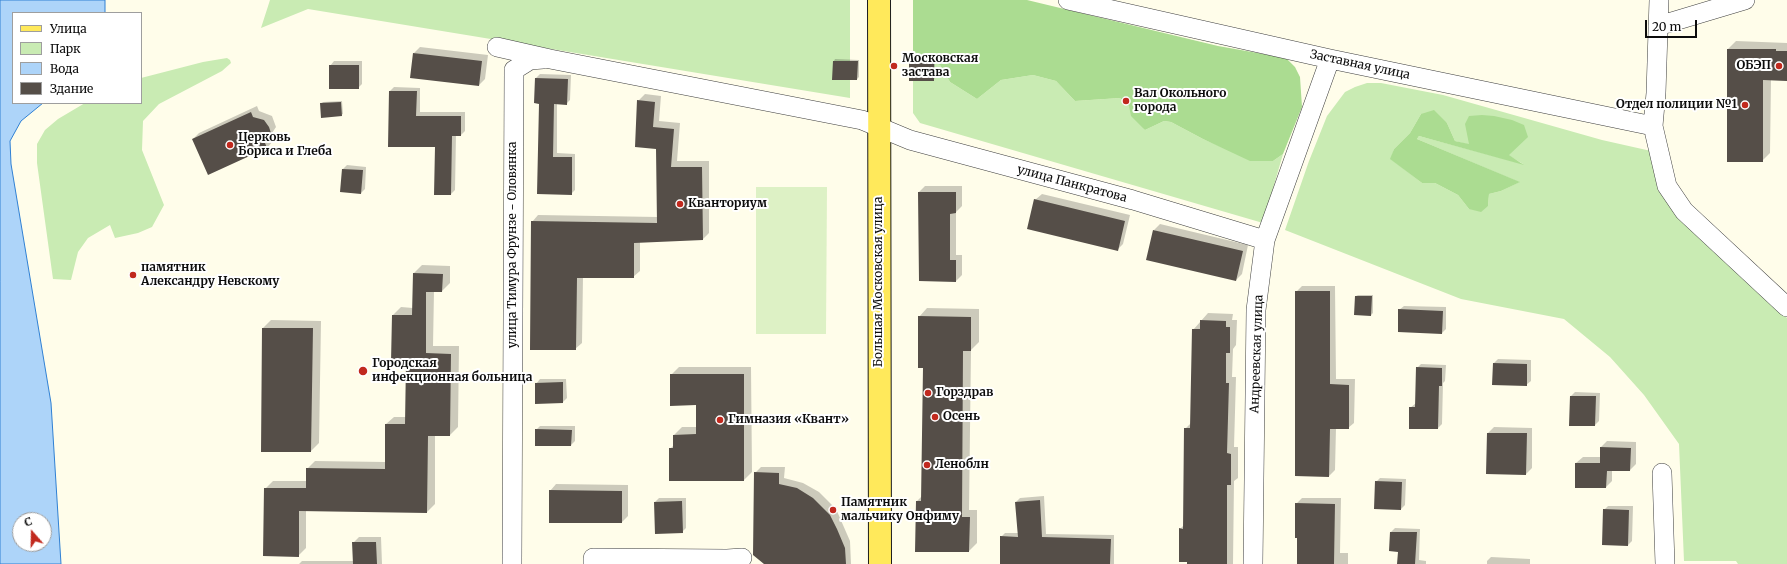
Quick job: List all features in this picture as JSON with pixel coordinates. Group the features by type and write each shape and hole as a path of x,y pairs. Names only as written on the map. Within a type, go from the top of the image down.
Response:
{"main road":[{"name":"Большая Московская улица","path":"880,0 880,564"}],"street":[{"name":"Заставная улица","path":"1068,0 1654,130"},
{"path":"1659,0 1654,130 1667,186 1684,211 1787,306"},
{"path":"1658,26 1745,0"},
{"path":"497,47 550,59"},
{"name":"улица Панкратова","path":"550,59 862,120 910,140 1133,200 1265,240"},
{"name":"улица Тимура Фрунзе - Оловянка","path":"512,564 514,70 530,60 550,59"},
{"name":"Андреевская улица","path":"1253,564 1256,310 1265,240 1330,59"},
{"path":"1662,473 1665,564"},
{"path":"593,564 593,558 732,560"}],"green space":[{"path":"270,0 850,0 850,98 308,9 261,28"},
{"path":"913,0 1027,0 1218,46 1286,58 1295,67 1300,77 1302,107 1283,154 1273,161 1250,161 1171,122 1164,121 1145,130 1131,116 1129,106 1120,98 1075,101 1056,81 1033,75 1001,80 977,99 950,82 940,65 913,57"},
{"path":"913,57 940,65 950,82 977,99 1001,80 1033,75 1056,81 1075,101 1120,98 1129,106 1145,130 1164,121 1171,122 1226,149 1273,161 1283,154 1263,223 920,123 913,113"},
{"path":"227,58 231,63 222,71 159,104 143,121 142,150 164,205 152,227 138,233 115,238 110,225 88,238 78,252 71,280 53,279 37,163 37,144 45,130 58,119 83,104 142,104 142,78 203,62"},
{"path":"1367,83 1381,83 1443,95 1602,140 1651,151 1711,245 1787,318 1787,564 1738,564 1736,561 1684,561 1679,444 1644,395 1610,357 1564,319 1461,299 1285,230 1309,161 1327,116 1345,92","holes":["1421,114 1447,123 1455,141 1508,155 1523,164 1419,136 1417,139 1519,182 1501,191 1489,194 1488,206 1469,209 1458,195 1435,183 1422,183 1391,159 1394,149 1410,133"]},
{"path":"1434,110 1447,123 1455,141 1469,144 1465,124 1469,116 1494,116 1512,120 1524,125 1528,137 1509,155 1524,165 1419,136 1417,139 1520,182 1501,191 1489,194 1488,206 1481,212 1469,209 1458,195 1435,183 1422,183 1390,159 1394,149 1410,133 1421,114"},
{"path":"756,187 827,187 826,334 756,334"}],"water":[{"path":"0,0 105,0 105,12 12,12 12,104 42,104 21,121 10,141 11,164 51,403 61,564 0,564"}],"building":[{"name":"Отдел полиции №1","path":"1727,49 1776,49 1776,51 1787,51 1787,81 1763,80 1763,162 1727,162"},
{"path":"413,53 482,61 479,86 410,78"},
{"path":"833,61 858,61 857,80 832,80"},
{"path":"909,62 934,62 934,81 909,81"},
{"path":"329,65 359,65 359,89 329,89"},
{"path":"535,78 568,79 567,105 554,104 553,157 572,157 572,195 537,194 539,104 534,103"},
{"path":"389,91 417,91 416,116 461,116 461,136 452,136 451,195 434,195 435,147 388,147"},
{"path":"637,100 655,102 653,127 674,129 671,167 702,167 703,240 634,243 634,278 577,278 576,350 530,350 531,221 657,223 656,149 635,147"},
{"path":"341,102 342,116 321,118 320,103"},
{"name":"Церковь Бориса и Глеба","path":"251,112 253,117 264,120 269,127 271,133 265,143 267,148 208,175 192,139"},
{"path":"342,169 363,170 361,194 340,192"},
{"path":"918,192 956,192 956,213 950,214 950,260 956,260 956,282 919,281"},
{"path":"1034,199 1125,221 1118,251 1027,229"},
{"path":"1153,230 1243,251 1236,281 1146,260"},
{"path":"413,273 443,274 442,292 426,292 426,353 451,354 450,436 428,436 427,513 299,511 299,557 263,556 264,488 306,488 306,468 385,469 385,424 405,424 406,362 391,362 392,315 412,315"},
{"path":"1295,291 1330,291 1330,384 1349,385 1349,429 1330,429 1329,477 1295,476"},
{"path":"1355,296 1372,296 1371,316 1354,315"},
{"path":"1398,309 1443,311 1442,334 1398,332"},
{"path":"918,316 971,317 971,351 963,351 962,517 970,517 969,552 915,552 916,501 921,501 923,368 918,368"},
{"path":"1200,320 1226,321 1226,327 1230,327 1230,353 1226,353 1226,383 1229,383 1227,453 1231,454 1231,485 1227,485 1227,564 1187,564 1187,562 1179,562 1179,528 1183,529 1184,428 1190,428 1192,329 1200,329"},
{"path":"262,328 313,328 311,452 261,452"},
{"path":"1493,363 1527,364 1527,386 1492,385"},
{"path":"1416,367 1442,368 1442,386 1439,386 1438,429 1409,429 1409,407 1415,407"},
{"name":"Гимназия «Квант»","path":"670,374 744,374 744,481 669,481 669,448 673,448 673,435 696,434 696,405 670,406"},
{"path":"563,382 563,403 535,404 535,383"},
{"path":"1570,396 1596,396 1595,426 1569,426"},
{"path":"535,429 572,430 571,446 535,446"},
{"path":"1487,433 1527,433 1526,475 1486,474"},
{"path":"1600,447 1631,448 1630,471 1607,471 1606,488 1575,488 1575,463 1600,463"},
{"path":"754,472 779,473 779,484 797,488 813,498 830,515 845,548 846,564 764,564 753,555"},
{"path":"1375,481 1402,482 1401,510 1374,509"},
{"path":"549,490 622,491 622,523 549,523"},
{"path":"1040,500 1042,537 1111,539 1110,564 1000,564 1000,536 1018,537 1015,502"},
{"path":"682,501 683,533 655,534 654,502"},
{"path":"1295,503 1335,504 1334,564 1297,564"},
{"path":"1603,509 1629,510 1628,546 1602,545"},
{"path":"1390,532 1417,532 1415,564 1397,564 1398,552 1389,551"},
{"path":"352,542 376,542 377,564 353,564"}],"place":[{"name":"Московская застава","path":"894,66"},
{"name":"ОБЭП","path":"1779,66"},
{"name":"Вал Окольного города","path":"1126,101"},
{"name":"Отдел полиции №1","path":"1745,105"},
{"name":"Церковь Бориса и Глеба","path":"230,145"},
{"name":"Кванториум","path":"680,204"},
{"name":"памятник Александру Невскому","path":"133,275"},
{"name":"Городская инфекционная больница","path":"363,371"},
{"name":"Горздрав","path":"928,393"},
{"name":"Осень","path":"935,417"},
{"name":"Гимназия «Квант»","path":"720,420"},
{"name":"Леноблн","path":"927,465"},
{"name":"Памятник мальчику Онфиму","path":"833,510"}]}
